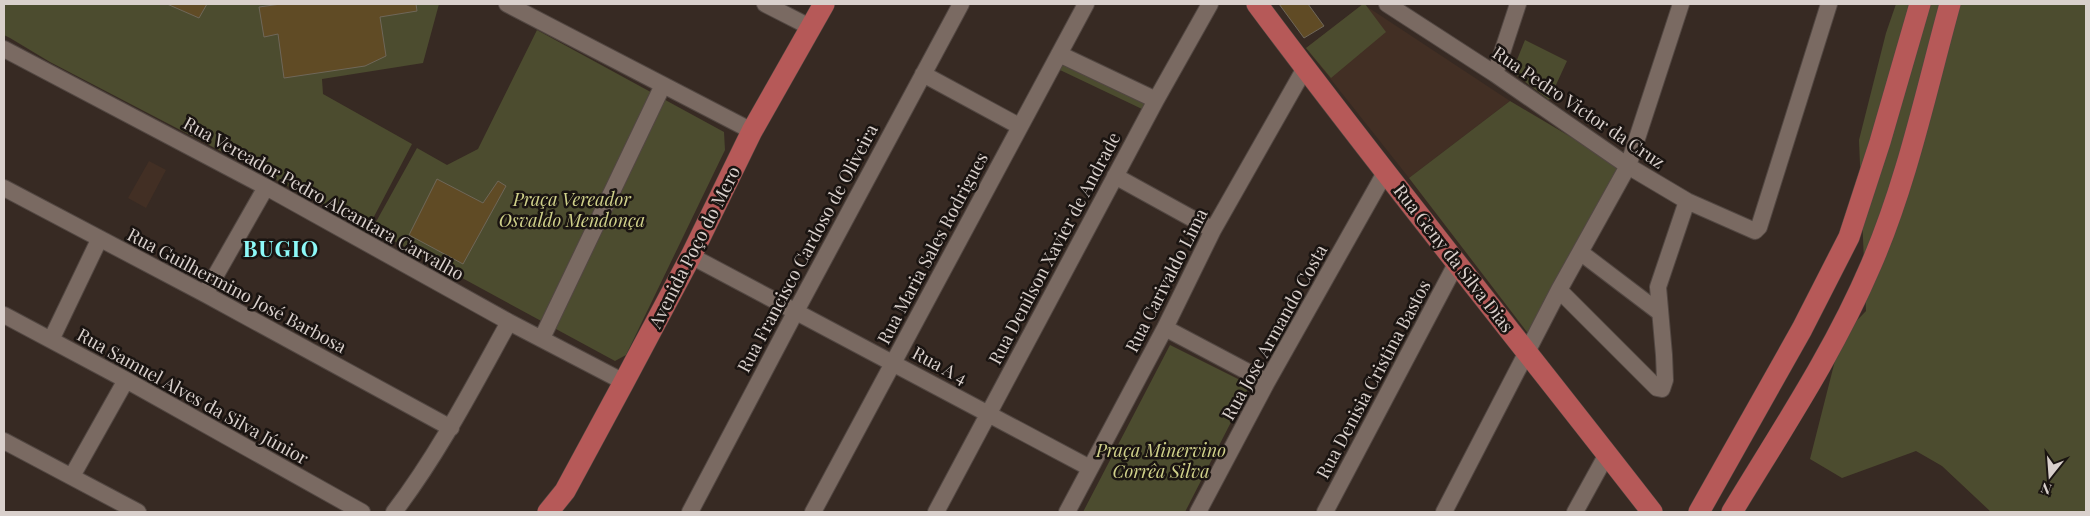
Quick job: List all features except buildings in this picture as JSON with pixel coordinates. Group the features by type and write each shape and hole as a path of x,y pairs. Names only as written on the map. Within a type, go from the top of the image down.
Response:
{"main road":[{"name":"Avenida Poço do Mero","path":"548,512 565,491 690,256 752,131 824,4"},
{"name":"Rua Geny da Silva Dias","path":"1257,4 1456,264 1495,310 1652,512"},
{"path":"1699,512 1802,329 1849,238 1880,142 1920,4"},
{"path":"1732,512 1819,370 1848,317 1872,264 1907,160 1950,4"},
{"name":"Avenida Poço do Mero","path":"562,512 565,491"}],"street":[{"path":"507,4 752,131"},
{"path":"765,4 810,27"},
{"name":"Rua Francisco Cardoso de Oliveira","path":"690,512 796,310 961,4"},
{"name":"Rua Maria Sales Rodrigues","path":"814,512 1086,4"},
{"name":"Rua Denilson Xavier de Andrade","path":"936,512 1115,176 1210,4"},
{"name":"Rua Pedro Victor da Cruz","path":"1387,4 1495,74 1628,166 1687,201 1755,230 1759,227 1829,4"},
{"path":"1495,74 1518,4"},
{"path":"1444,512 1559,290 1628,166 1681,4"},
{"name":"Rua Vereador Pedro Alcantara Carvalho","path":"4,49 266,187 509,322 624,382"},
{"path":"1059,54 1156,100"},
{"name":"Rua Carivaldo Lima","path":"1067,512 1165,328 1213,230 1305,68"},
{"path":"923,74 1019,126"},
{"path":"542,338 663,86"},
{"name":"Rua Jose Armando Costa","path":"1198,512 1267,382 1386,171"},
{"path":"1115,176 1213,230"},
{"path":"205,294 266,187"},
{"name":"Rua Guilhermino José Barbosa","path":"4,188 205,294 451,428"},
{"path":"1559,290 1657,388 1662,389 1665,384 1665,363 1657,296 1660,277 1687,201"},
{"path":"51,340 100,240"},
{"path":"1580,252 1659,312"},
{"name":"Rua A 4","path":"690,256 796,310 1090,468"},
{"name":"Rua Denisia Cristina Bastos","path":"1326,512 1456,264"},
{"name":"Rua Samuel Alves da Silva Júnior","path":"4,315 126,380 362,512"},
{"path":"394,512 412,489 451,428 509,322"},
{"path":"1165,328 1267,382"},
{"path":"72,476 126,380"},
{"path":"4,441 138,512"},
{"path":"1576,512 1607,454"}],"shaded area":[{"path":"1363,4 1510,101 1409,178 1306,48"},
{"path":"149,161 166,170 146,208 128,198"}],"green space":[{"path":"4,4 439,4 423,63 322,79 323,94 412,144 368,228 50,62 4,35"},
{"path":"1365,4 1386,32 1331,78 1306,48"},
{"path":"1896,4 2086,4 2086,512 1991,512 1942,466 1916,451 1842,478 1810,459 1841,337 1866,311 1859,140 1886,33"},
{"name":"Praça Vereador Osvaldo Mendonça","path":"537,30 724,132 725,150 626,355 615,361 372,229 417,148 447,165 478,149"},
{"path":"1525,40 1567,61 1549,100 1512,72"},
{"path":"1063,63 1149,103 1142,109 1060,70"},
{"path":"1510,101 1630,172 1530,336 1409,178"},
{"name":"Praça Minervino Corrêa Silva","path":"1170,345 1250,385 1185,512 1083,512"}],"district":[{"name":"BUGIO","path":"281,248"}]}
